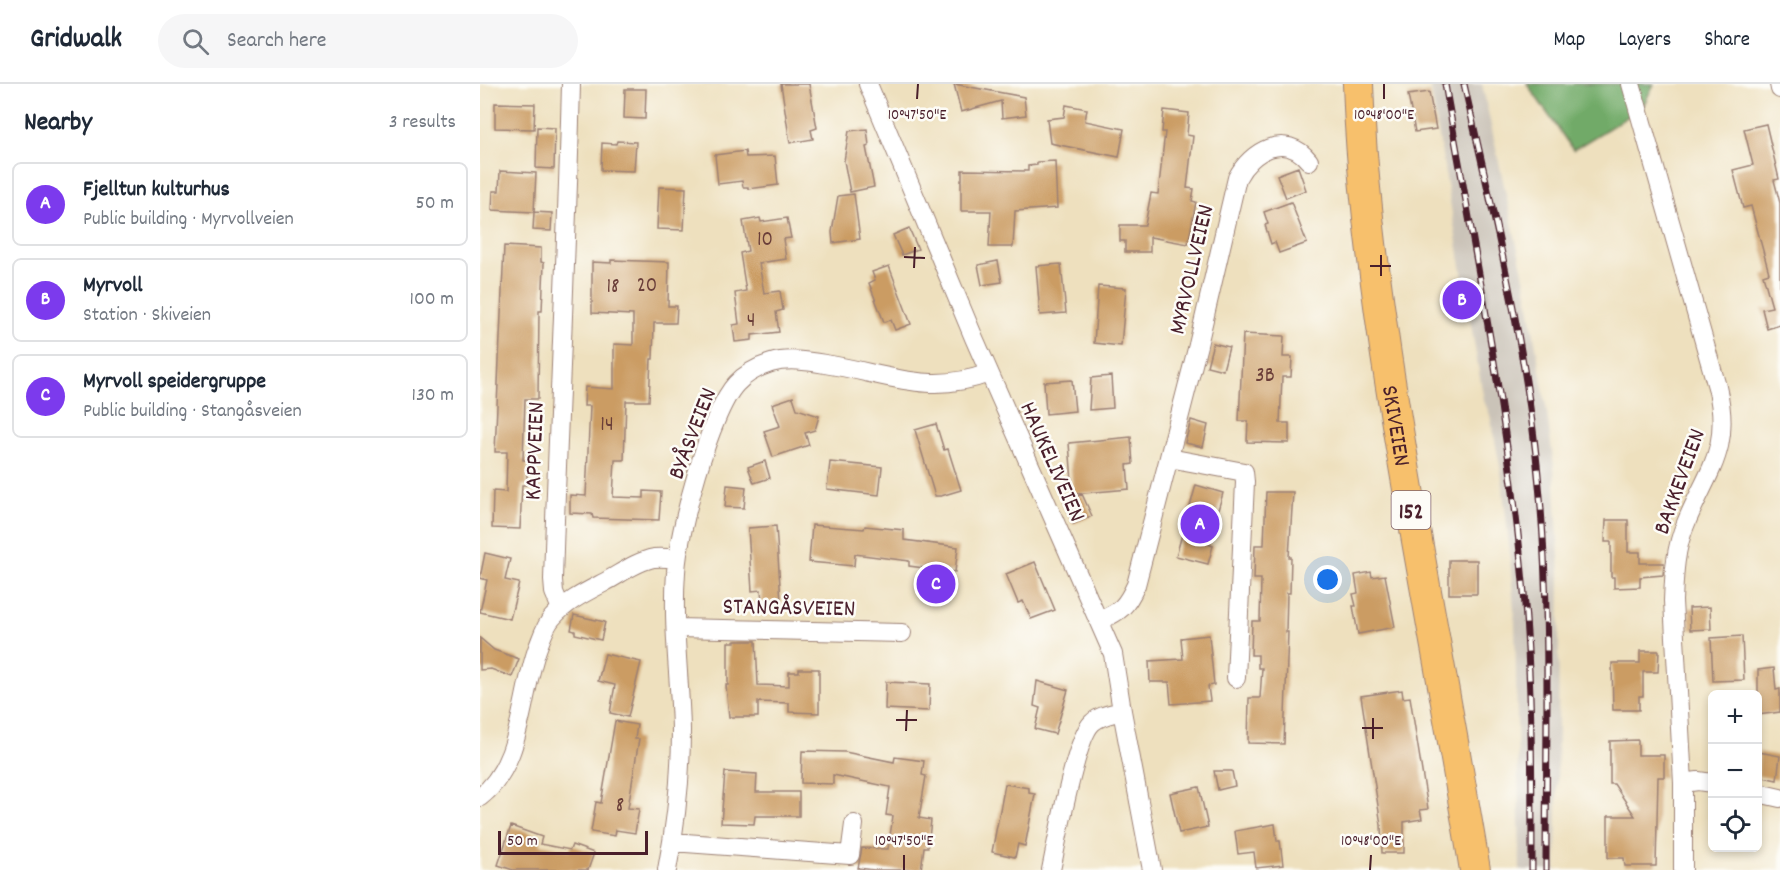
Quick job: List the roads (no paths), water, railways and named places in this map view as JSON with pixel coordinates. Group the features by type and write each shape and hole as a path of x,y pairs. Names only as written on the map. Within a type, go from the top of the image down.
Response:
{"main road":[{"name":"SKIVEIEN","path":"1358,84 1364,191 1374,275 1407,491 1475,870"}],"street":[{"name":"KAPPVEIEN","path":"561,609 554,592 553,580 558,405 568,228 571,84"},
{"name":"HAUKELIVEIEN","path":"868,84 989,373 1113,654 1152,870"},
{"name":"BAKKEVEIEN","path":"1630,84 1717,387 1722,412 1722,435 1718,454 1709,478 1685,524 1674,572 1673,601 1683,783 1683,870"},
{"path":"1779,84 1780,89"},
{"name":"MYRVOLLVEIEN","path":"1099,621 1118,613 1128,603 1136,585 1198,345 1237,178 1251,159 1271,148 1292,148 1309,161"},
{"name":"BYÅSVEIEN","path":"677,559 689,506 721,407 736,384 758,368 782,361 811,362 933,384 961,382 989,373"},
{"path":"1169,458 1244,472 1236,678"},
{"path":"480,797 497,780 506,764 519,722 533,659 544,631 561,609 582,594 648,560 662,557 677,559 675,590 681,730 680,781 667,870"},
{"name":"STANGÅSVEIEN","path":"676,628 902,633"},
{"path":"1051,870 1075,763 1086,729 1106,715 1122,711"},
{"path":"1683,783 1708,782"},
{"path":"1762,794 1780,798"},
{"path":"672,842 849,862 854,824"}],"railway":[{"path":"1445,84 1497,382 1521,562 1529,677 1532,870"},
{"path":"1464,84 1498,233 1518,333 1534,434 1545,581 1546,870"}],"place":[{"name":"Myrvoll","path":"1462,300"},
{"name":"Fjelltun kulturhus","path":"1200,524"},
{"name":"Myrvoll speidergruppe","path":"936,584"}]}
